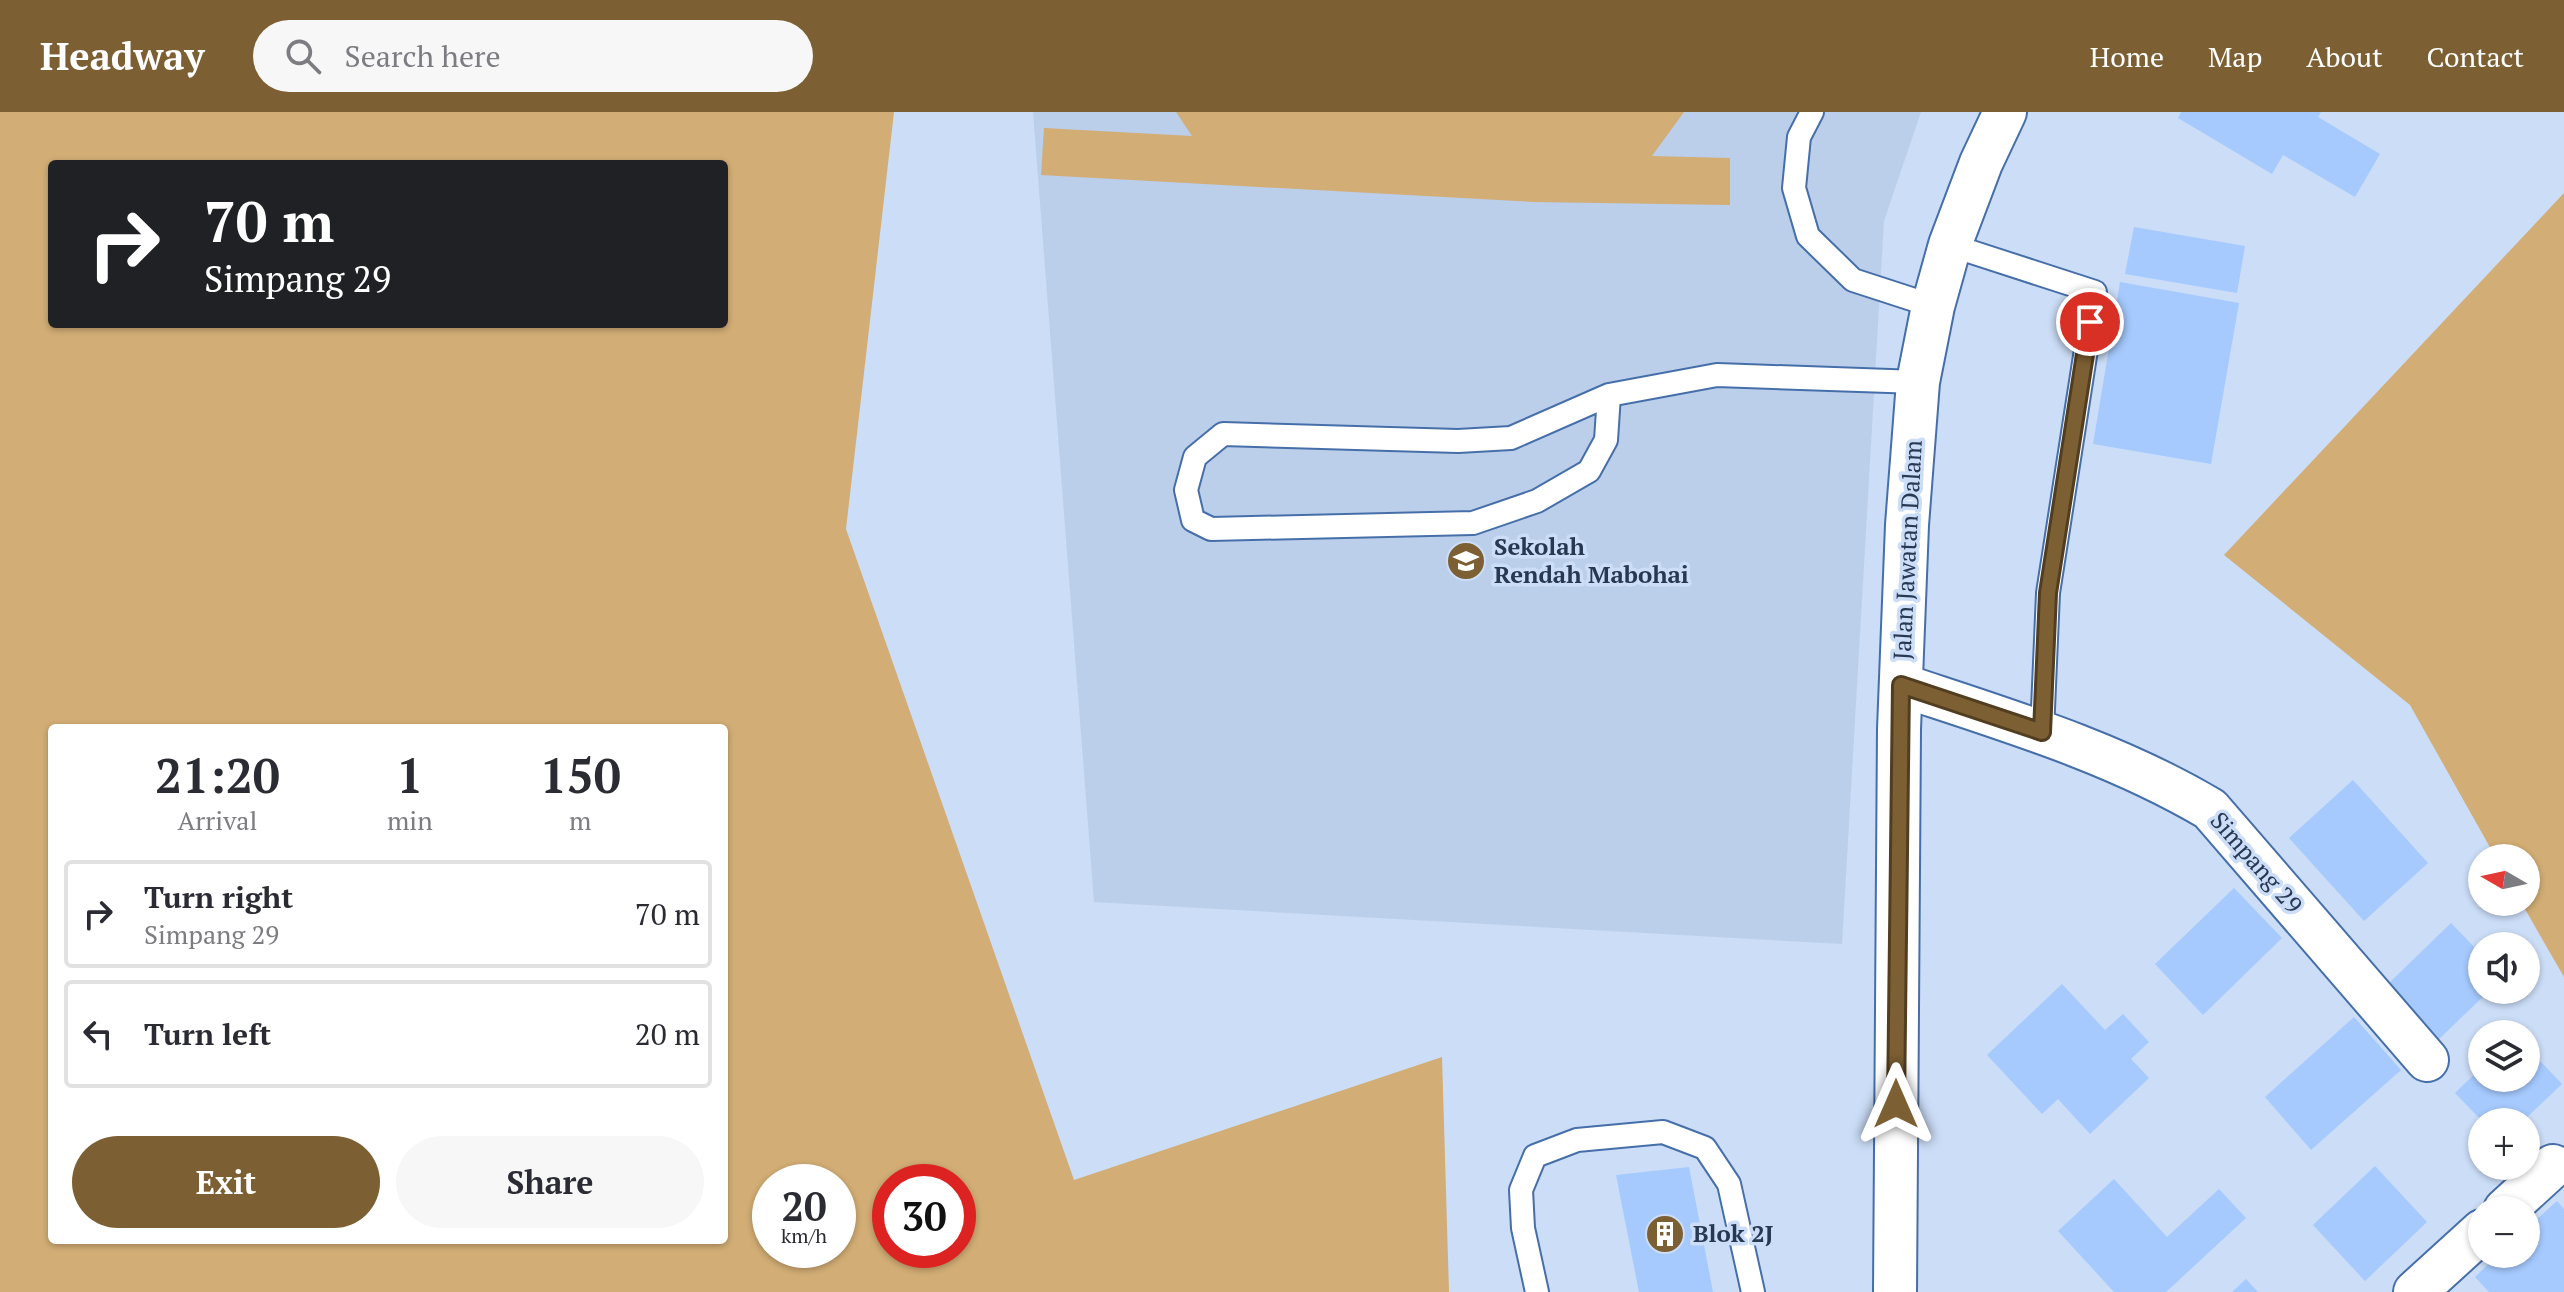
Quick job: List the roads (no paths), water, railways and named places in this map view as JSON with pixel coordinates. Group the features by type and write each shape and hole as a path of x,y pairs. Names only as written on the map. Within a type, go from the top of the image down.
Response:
{"street":[{"name":"Jalan Jawatan Dalam","path":"1895,1292 1901,685 1907,525 1918,382 1933,306 1950,245 1981,163 2005,112"},
{"name":"Simpang 29","path":"1901,685 2042,732 2171,786 2210,809 2427,1060"},
{"path":"2520,1196 2553,1166"},
{"path":"2415,1292 2468,1244"}],"lane":[{"path":"1812,112 1799,137 1794,188 1808,236 1853,280 1933,306"},
{"path":"1950,245 2095,292 2048,593 2042,732"},
{"path":"1609,395 1606,440 1589,471 1537,501 1473,523 1211,529 1193,520 1186,490 1195,457 1223,434 1458,441 1511,438 1609,395 1717,375 1918,382"},
{"path":"1537,1292 1523,1228 1521,1190 1535,1156 1577,1140 1663,1132 1705,1148 1729,1184 1753,1292"}],"place":[{"name":"Sekolah Rendah Mabohai","path":"1466,561"},
{"name":"Blok 2J","path":"1665,1234"}]}
